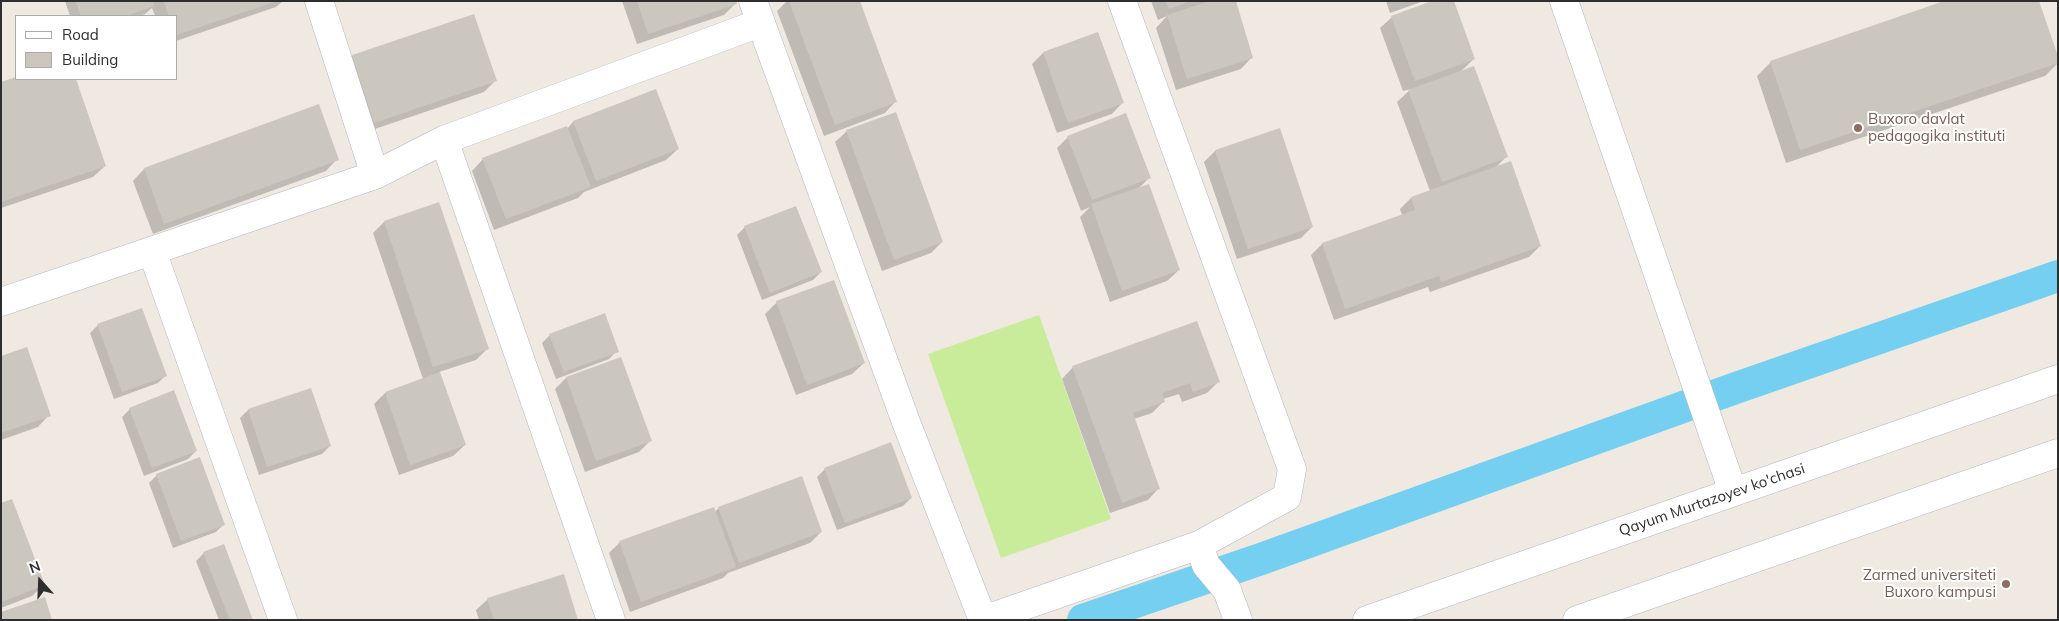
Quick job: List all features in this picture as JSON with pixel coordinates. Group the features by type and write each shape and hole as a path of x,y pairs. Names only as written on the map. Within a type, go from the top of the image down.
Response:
{"street":[{"path":"319,1 375,175"},
{"path":"1,302 375,175 444,140 757,12 906,422 983,620 1203,555 1287,497 1292,469 1122,1"},
{"path":"1564,1 1733,492"},
{"path":"444,140 611,620"},
{"path":"152,250 283,620"},
{"name":"Qayum Murtazoyev ko'chasi","path":"1367,620 2058,379"},
{"path":"1577,620 2058,453"},
{"path":"1203,555 1227,590 1238,620"}],"green space":[{"path":"1039,315 1111,519 1001,558 928,354"}],"building":[{"path":"76,1 153,1 154,6 129,15 81,15"},
{"path":"164,1 274,1 178,34 178,15 169,15"},
{"path":"637,1 736,1 737,4 648,34"},
{"path":"789,1 860,1 897,102 835,125"},
{"path":"1166,1 1191,1 1169,9"},
{"path":"1210,1 1236,1 1253,58 1187,79 1167,15"},
{"path":"1432,1 1454,1 1475,59 1415,81 1391,16"},
{"path":"1944,1 2039,1 2058,56 2058,63 1800,150 1770,61"},
{"path":"474,14 497,81 374,123 352,55"},
{"path":"1098,32 1124,103 1068,123 1043,52"},
{"path":"1474,66 1508,157 1442,182 1408,90"},
{"path":"15,77 15,80 76,80 106,166 1,202 1,82"},
{"path":"656,89 679,149 596,181 573,121"},
{"path":"319,104 339,160 164,224 144,168"},
{"path":"896,112 943,242 894,260 846,130"},
{"path":"1126,113 1151,178 1092,200 1067,136"},
{"path":"567,126 591,187 506,219 482,158"},
{"path":"1280,128 1313,227 1248,249 1215,150"},
{"path":"1511,161 1541,246 1441,282 1439,276 1345,309 1322,243 1415,210 1411,197"},
{"path":"1149,184 1180,270 1122,291 1091,204"},
{"path":"439,202 489,349 433,367 384,221"},
{"path":"796,206 822,272 770,293 744,226"},
{"path":"834,280 865,363 807,385 776,301"},
{"path":"142,308 167,376 122,392 97,324"},
{"path":"605,313 619,352 564,372 549,334"},
{"path":"1197,321 1220,382 1193,392 1190,383 1162,393 1165,402 1133,413 1160,489 1122,503 1072,366"},
{"path":"27,347 51,416 1,433 1,356"},
{"path":"621,357 652,441 596,461 566,377"},
{"path":"440,372 466,445 410,465 385,392"},
{"path":"311,388 331,446 267,467 248,409"},
{"path":"174,390 197,451 152,468 129,408"},
{"path":"891,442 912,498 845,523 824,468"},
{"path":"200,457 225,525 181,541 156,474"},
{"path":"802,476 822,532 739,563 718,507"},
{"path":"12,499 45,585 1,602 1,503"},
{"path":"714,507 736,567 641,602 619,541"},
{"path":"224,544 253,620 230,620 203,552"},
{"path":"564,574 578,620 494,620 487,598"},
{"path":"45,597 52,620 1,620 1,612"}],"waterway":[{"path":"1083,620 1261,559 1733,389 2058,276"}],"place":[{"name":"Buxoro davlat pedagogika instituti","path":"1858,128"},
{"name":"Zarmed universiteti Buxoro kampusi","path":"2006,584"}]}
